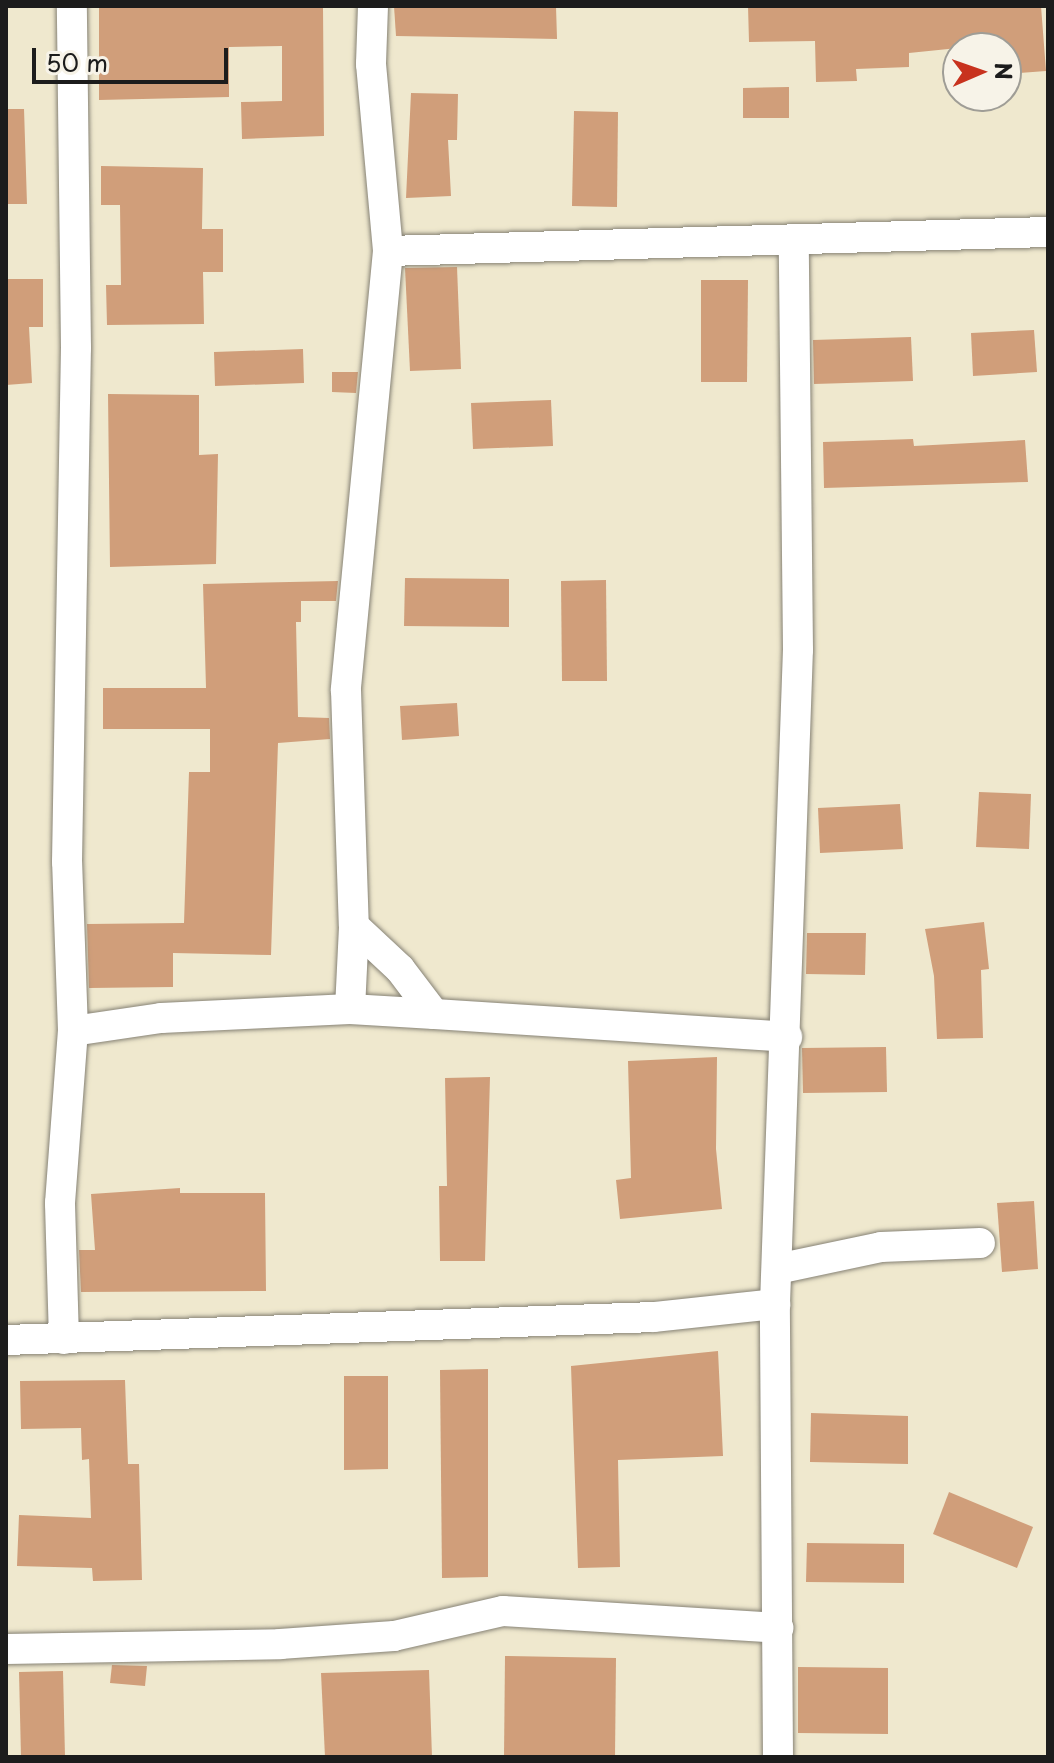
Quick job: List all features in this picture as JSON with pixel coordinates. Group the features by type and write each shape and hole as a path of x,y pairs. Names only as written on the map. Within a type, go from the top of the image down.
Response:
{"street":[{"path":"64,1339 60,1203 73,1031 67,862 76,348 72,6"},
{"path":"350,1009 354,926 346,690 388,251 371,64 373,6"},
{"path":"388,251 1048,232"},
{"path":"778,1757 775,1304 787,1037 798,650 794,239"},
{"path":"354,926 400,969 434,1014"},
{"path":"73,1031 161,1018 350,1009 787,1037"},
{"path":"777,1269 881,1247 980,1243"},
{"path":"6,1340 654,1317 775,1304"},
{"path":"6,1649 366,1638 503,1611 778,1628"}],"building":[{"path":"99,6 323,6 324,136 242,139 241,102 282,101 282,46 229,47 229,97 99,100"},
{"path":"394,6 556,6 557,39 396,36"},
{"path":"748,6 1041,6 1046,71 1022,73 1022,32 942,32 942,50 909,53 909,67 856,69 857,81 816,82 815,41 749,42"},
{"path":"789,87 789,118 743,118 743,88"},
{"path":"411,93 458,94 457,140 448,140 451,196 406,198"},
{"path":"6,109 24,109 27,204 6,204"},
{"path":"574,111 618,112 617,207 572,206"},
{"path":"101,166 203,168 202,229 223,229 223,272 203,272 204,324 107,325 106,285 121,285 120,205 101,205"},
{"path":"457,267 461,369 410,371 405,268"},
{"path":"6,279 43,279 43,327 29,327 32,383 6,385"},
{"path":"701,280 748,280 747,382 701,382"},
{"path":"1034,330 1037,372 973,376 971,333"},
{"path":"911,337 913,381 814,384 813,340"},
{"path":"303,349 304,383 215,386 214,352"},
{"path":"332,372 358,372 356,393 332,392"},
{"path":"108,394 199,395 199,455 218,454 216,564 110,567"},
{"path":"551,400 553,446 473,449 471,403"},
{"path":"913,439 914,446 1025,440 1028,482 824,488 823,442"},
{"path":"405,578 509,579 509,627 404,626"},
{"path":"606,580 607,681 562,681 561,581"},
{"path":"338,581 336,601 301,601 301,622 296,622 298,717 329,718 330,739 278,743 271,955 173,953 173,987 89,988 87,924 184,923 189,772 210,772 210,729 103,729 103,688 206,688 203,584"},
{"path":"457,703 459,736 402,740 400,706"},
{"path":"979,792 1031,794 1029,849 976,847"},
{"path":"900,804 903,849 820,853 818,808"},
{"path":"984,922 989,969 981,970 983,1038 937,1039 934,976 925,929"},
{"path":"807,933 866,933 865,975 806,974"},
{"path":"886,1047 887,1092 803,1093 802,1048"},
{"path":"717,1057 716,1149 722,1209 620,1219 616,1180 631,1178 628,1061"},
{"path":"490,1077 485,1261 440,1261 439,1186 447,1186 445,1078"},
{"path":"180,1188 180,1193 265,1193 266,1291 81,1292 79,1250 95,1250 91,1194"},
{"path":"1034,1201 1038,1269 1002,1272 997,1203"},
{"path":"718,1351 723,1456 618,1460 620,1567 578,1568 571,1366"},
{"path":"488,1369 488,1577 442,1578 440,1370"},
{"path":"344,1376 388,1376 388,1469 344,1470"},
{"path":"125,1380 128,1464 139,1464 142,1580 93,1581 92,1568 17,1566 19,1515 91,1518 89,1459 82,1460 81,1428 21,1429 20,1381"},
{"path":"811,1413 908,1416 908,1464 810,1462"},
{"path":"949,1492 1033,1527 1017,1568 933,1534"},
{"path":"807,1543 904,1544 904,1583 806,1582"},
{"path":"505,1656 616,1658 615,1757 504,1757"},
{"path":"112,1665 147,1666 145,1686 110,1683"},
{"path":"798,1667 888,1668 888,1734 798,1733"},
{"path":"429,1670 432,1757 325,1757 321,1673"},
{"path":"63,1671 65,1757 21,1757 19,1672"}]}
